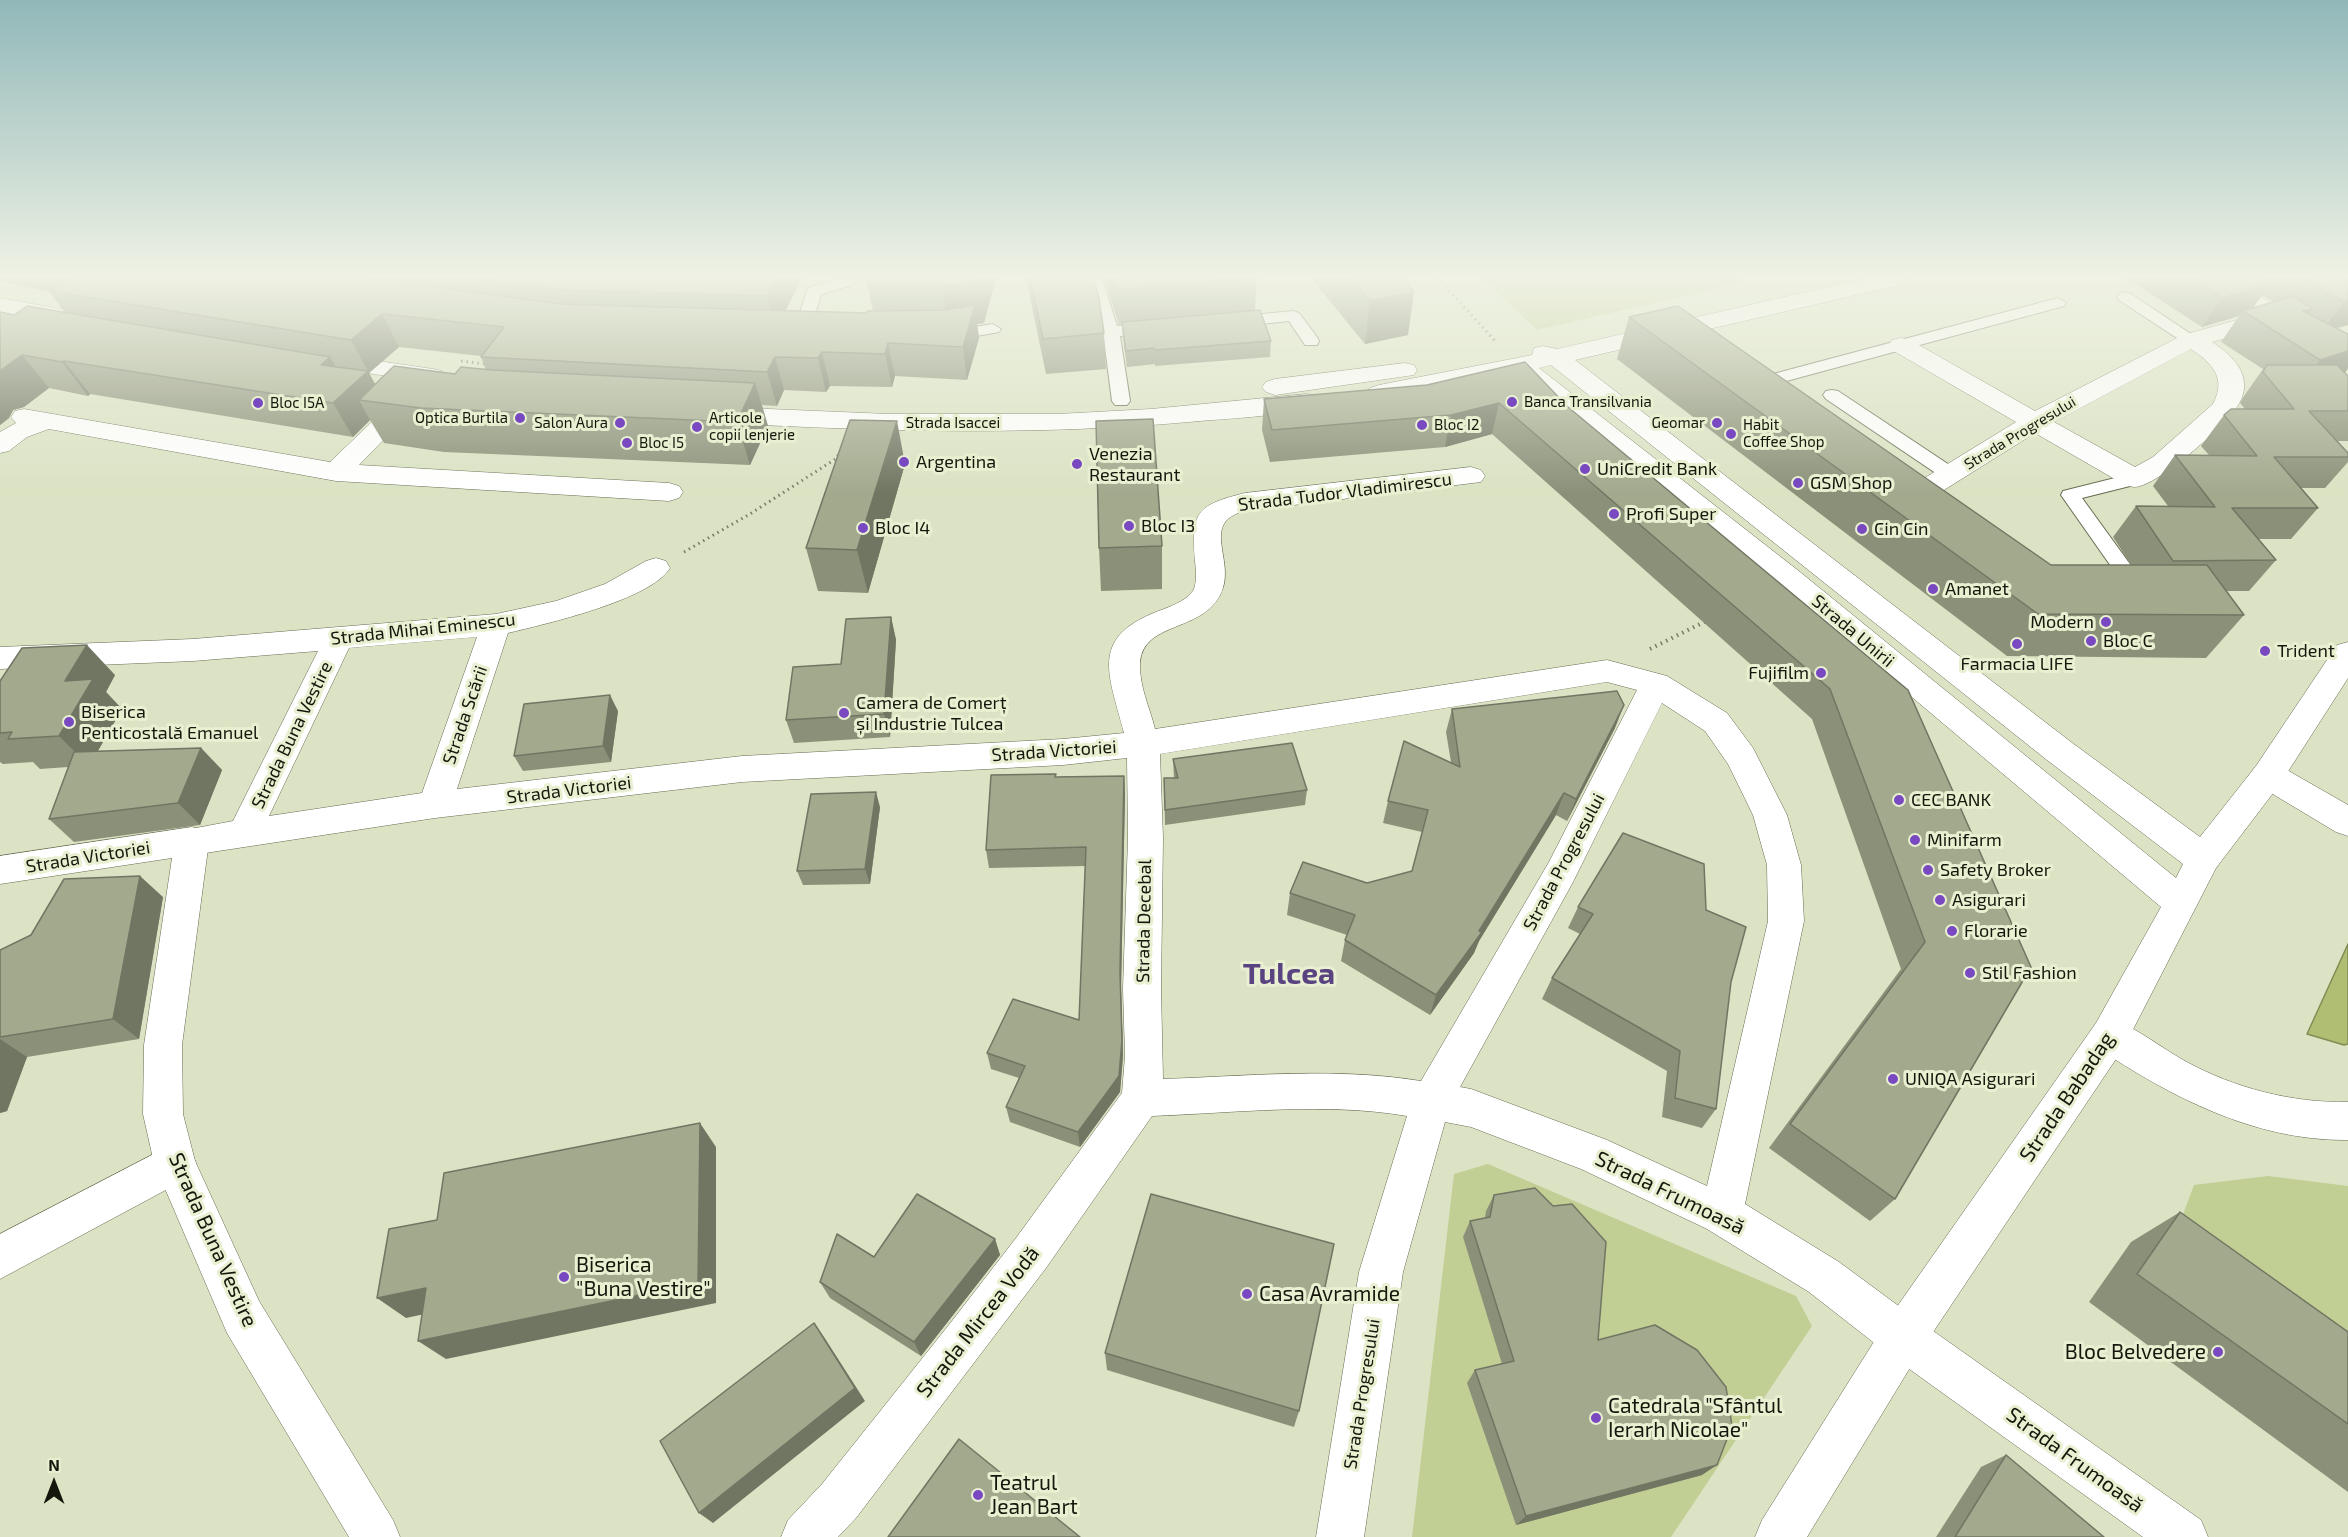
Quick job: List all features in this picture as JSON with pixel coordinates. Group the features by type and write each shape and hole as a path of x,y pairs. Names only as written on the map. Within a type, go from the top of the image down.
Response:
{"street":[{"name":"Strada Isaccei","path":"1518,350 1509,352 1397,391 1203,413 1059,422 944,424 848,421 701,405 944,405 1121,401 1218,393 1383,374 1509,352 1556,357 1588,350"},
{"path":"1909,350 2135,479 2162,463 2229,401 2232,378 2226,365 2210,350"},
{"name":"Strada Progresului","path":"1902,504 2034,422 2173,350"},
{"path":"2329,350 2348,362"},
{"name":"Strada Unirii","path":"1509,352 1790,579 2182,903"},
{"name":"Strada Unirii","path":"1556,357 2050,744 2203,859"},
{"path":"442,381 308,365 442,381"},
{"path":"336,472 442,381"},
{"path":"0,445 34,419 87,416 99,411"},
{"path":"34,419 336,472 669,492"},
{"name":"Strada Tudor Vladimirescu","path":"1143,744 1126,680 1127,648 1133,638 1148,626 1192,610 1203,601 1210,585 1208,531 1210,519 1222,508 1245,502 1471,476"},
{"name":"Strada Mihai Eminescu","path":"0,658 193,650 496,625 572,606 615,591 656,568"},
{"name":"Strada Scării","path":"435,805 496,625"},
{"name":"Strada Buna Vestire","path":"244,832 339,638"},
{"name":"Strada Babadag","path":"1779,1537 1903,1336 2110,1035 2182,903 2203,859 2268,775 2348,653"},
{"path":"1143,744 1607,671 1656,684 1716,722 1741,757 1770,815 1784,865 1786,921 1722,1214"},
{"name":"Strada Progresului","path":"1340,1537 1381,1272 1432,1100 1561,872 1656,684"},
{"name":"Strada Victoriei","path":"0,870 435,805 741,769 1063,752 1143,744"},
{"name":"Strada Decebal","path":"1141,1098 1145,1064 1142,991 1146,830 1143,744"},
{"path":"2268,775 2348,822"},
{"name":"Strada Buna Vestire","path":"192,841 164,1045 163,1114 175,1163 243,1317 376,1537"},
{"path":"2110,1035 2180,1078 2258,1109 2333,1122 2348,1121"},
{"name":"Strada Frumoasă","path":"1141,1098 1306,1092 1381,1094 1432,1100 1471,1108 1593,1154 1722,1214 1824,1277 2184,1537"},
{"name":"Strada Mircea Vodă","path":"805,1537 839,1501 1033,1253 1141,1098"},
{"path":"0,1257 175,1163"}],"lane":[{"path":"1114,350 1121,401"},
{"path":"1756,403 1737,389 1883,350"},
{"path":"1832,395 1950,474"},
{"path":"2122,567 2070,495 2135,479"}],"path":[{"path":"1505,350 1509,352"},
{"path":"442,381 489,365"},
{"path":"656,568 750,514 837,458 848,421"},
{"path":"1607,671 1708,620"}],"shaded area":[{"path":"2348,944 2348,1044 2344,1045 2307,1034"},
{"path":"1488,1164 1796,1296 1812,1326 1671,1537 1412,1537 1454,1174"},
{"path":"2268,1176 2348,1186 2348,1359 2176,1233 2194,1185"}],"building":[{"path":"0,350 287,350 330,357 321,365 368,371 333,403 22,355 0,371"},
{"path":"487,350 886,350 885,354 822,352 818,358 775,357 767,372 481,357"},
{"path":"1674,350 1741,350 2051,565 2207,565 2244,615 2038,614"},
{"path":"2304,350 2348,350 2348,351 2320,360"},
{"path":"1525,362 1568,407 1908,690 2031,967 1895,1199 1790,1124 1925,942 1830,689 1499,403 1451,415 1272,430 1264,399 1427,385"},
{"path":"2267,365 2337,365 2348,376 2348,411 2309,411 2348,453 2348,457 2274,457 2318,508 2232,508 2276,560 2173,561 2136,506 2215,507 2175,455 2257,456 2224,415 2231,409 2294,409 2263,372"},
{"path":"394,366 455,374 461,367 755,383 737,422 421,408 359,400"},
{"name":"Bloc I3","path":"1153,419 1162,546 1099,548 1096,421"},
{"path":"850,420 897,421 857,550 806,548"},
{"path":"891,617 884,714 786,720 793,667 841,664 846,619"},
{"path":"87,645 65,681 93,679 59,736 8,739 12,732 0,733 0,681 22,648"},
{"path":"1617,691 1624,705 1576,799 1564,793 1479,931 1482,932 1436,995 1345,940 1355,915 1290,893 1303,862 1367,883 1412,871 1428,810 1388,801 1404,741 1460,767 1452,709"},
{"path":"610,695 603,746 514,756 524,704"},
{"path":"1292,743 1307,790 1165,810 1164,778 1178,778 1173,759"},
{"path":"201,748 178,803 49,819 74,752"},
{"path":"1056,774 1055,777 1124,776 1120,972 1122,1040 1119,1076 1078,1132 1006,1107 1025,1066 987,1053 1013,999 1079,1020 1086,847 986,850 991,775"},
{"path":"876,792 865,869 797,871 811,794"},
{"path":"1623,833 1704,864 1706,910 1746,927 1731,982 1716,1109 1675,1098 1680,1051 1552,978 1593,914 1578,907"},
{"path":"140,876 113,1019 0,1037 0,950 31,935 64,879"},
{"name":"Biserica \"Buna Vestire\"","path":"700,1123 698,1283 418,1341 426,1288 377,1298 389,1229 437,1220 444,1173"},
{"path":"1535,1188 1553,1206 1572,1204 1606,1242 1598,1340 1655,1325 1697,1350 1726,1387 1732,1426 1717,1465 1526,1516 1475,1370 1514,1361 1470,1221 1490,1217 1494,1195"},
{"path":"917,1194 995,1239 914,1342 820,1282 837,1234 874,1257"},
{"name":"Casa Avramide","path":"1151,1194 1334,1244 1299,1411 1105,1353"},
{"path":"2180,1212 2348,1332 2348,1424 2137,1274"},
{"path":"814,1323 855,1388 699,1513 660,1441"},
{"name":"Teatrul Jean Bart","path":"959,1439 1080,1537 888,1537"},
{"path":"2006,1455 2104,1537 1955,1537"}],"place":[{"name":"Banca Transilvania","path":"1512,402"},
{"name":"Bloc I5A","path":"258,403"},
{"name":"Optica Burtila","path":"520,418"},
{"name":"Salon Aura","path":"620,423"},
{"name":"Geomar","path":"1717,423"},
{"name":"Bloc I2","path":"1422,425"},
{"name":"Articole copii lenjerie","path":"697,427"},
{"name":"Habit Coffee Shop","path":"1731,434"},
{"name":"Bloc I5","path":"627,443"},
{"name":"Argentina","path":"904,462"},
{"name":"Venezia Restaurant","path":"1077,464"},
{"name":"UniCredit Bank","path":"1585,469"},
{"name":"GSM Shop","path":"1798,483"},
{"name":"Profi Super","path":"1614,514"},
{"name":"Bloc I3","path":"1129,526"},
{"name":"Bloc I4","path":"863,528"},
{"name":"Cin Cin","path":"1862,529"},
{"name":"Amanet","path":"1933,589"},
{"name":"Modern","path":"2106,622"},
{"name":"Bloc C","path":"2091,641"},
{"name":"Farmacia LIFE","path":"2017,644"},
{"name":"Trident","path":"2265,651"},
{"name":"Fujifilm","path":"1821,673"},
{"name":"Camera de Comerț și Industrie Tulcea","path":"844,713"},
{"name":"Biserica Penticostală Emanuel","path":"69,722"},
{"name":"CEC BANK","path":"1899,800"},
{"name":"Minifarm","path":"1915,840"},
{"name":"Safety Broker","path":"1928,870"},
{"name":"Asigurari","path":"1940,900"},
{"name":"Florarie","path":"1952,931"},
{"name":"Stil Fashion","path":"1970,973"},
{"name":"UNIQA Asigurari","path":"1893,1079"},
{"name":"Biserica \"Buna Vestire\"","path":"564,1277"},
{"name":"Casa Avramide","path":"1247,1294"},
{"name":"Bloc Belvedere","path":"2218,1352"},
{"name":"Catedrala \"Sfântul Ierarh Nicolae\"","path":"1596,1418"},
{"name":"Teatrul Jean Bart","path":"978,1495"}],"district":[{"name":"Tulcea","path":"1289,974"}]}
